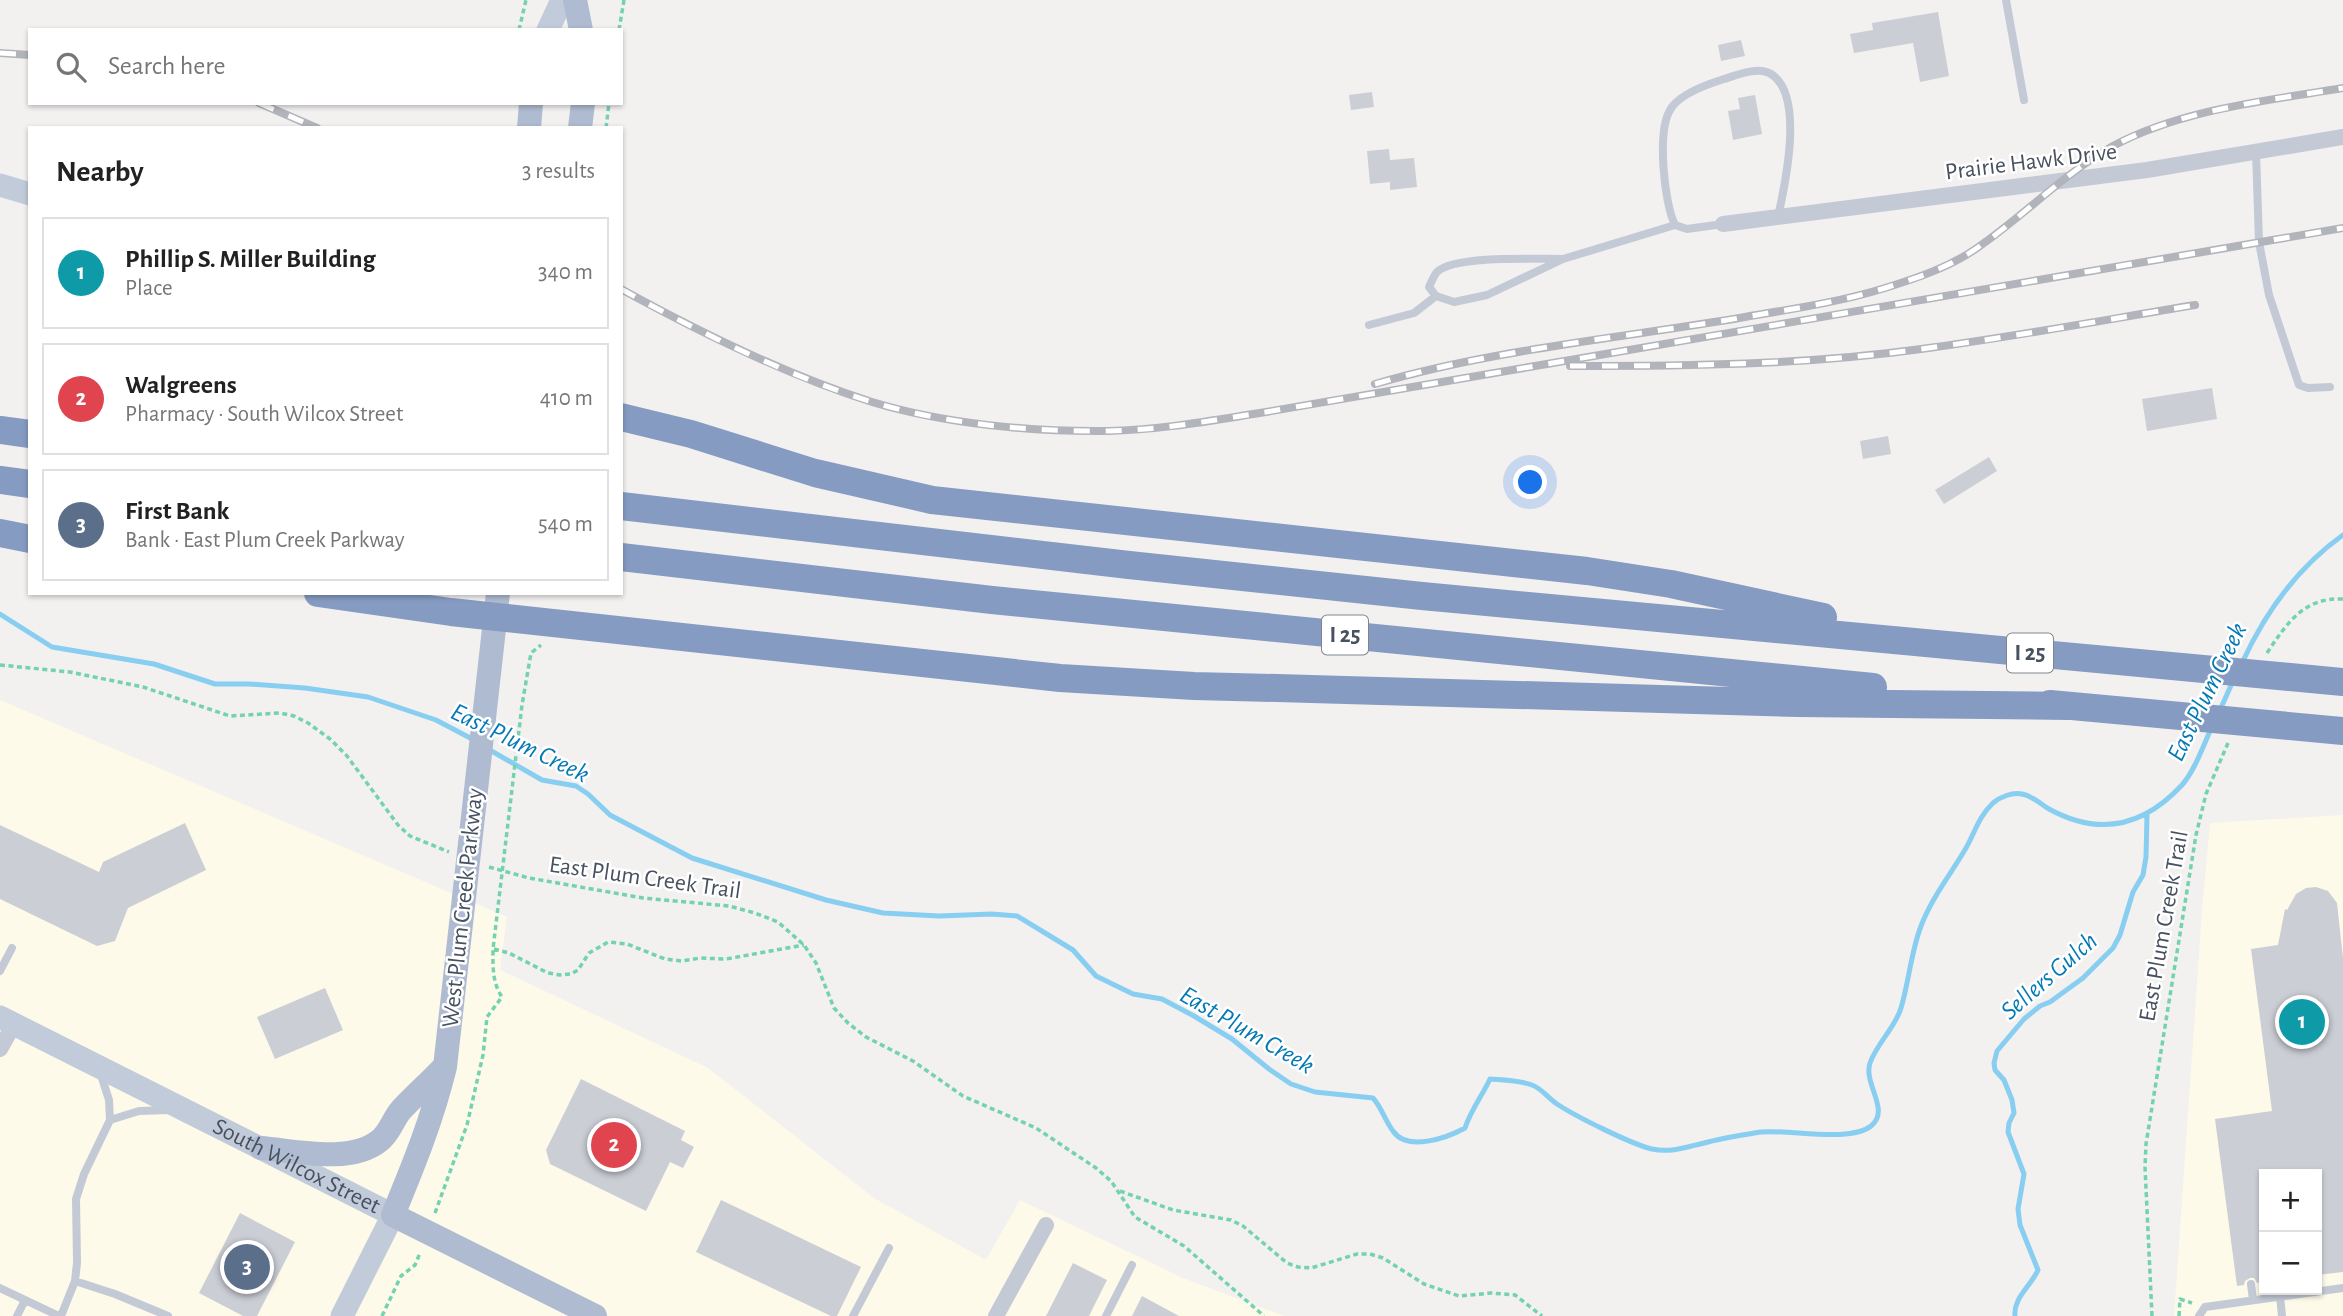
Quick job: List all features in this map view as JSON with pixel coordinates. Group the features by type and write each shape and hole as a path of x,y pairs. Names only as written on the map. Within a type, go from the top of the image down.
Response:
{"highway":[{"path":"623,418 815,473 932,500 1587,571 1671,584 1976,647"},
{"path":"0,430 28,434"},
{"path":"0,480 28,484"},
{"name":"I 25","path":"623,506 1422,596 2330,680"},
{"path":"0,533 28,539"},
{"name":"I 25","path":"623,557 992,600 2343,731"},
{"path":"348,595 497,605 544,621 1012,673 1194,686 1798,703 2069,706"}],"main road":[{"path":"549,28 562,0"},
{"path":"575,0 582,28"},
{"path":"529,126 531,105"},
{"path":"580,126 583,105"},
{"path":"0,185 28,193"},
{"name":"West Plum Creek Parkway","path":"393,1215 422,1148 445,1067 497,605"},
{"name":"South Wilcox Street","path":"7,1021 595,1316"},
{"path":"261,1148 334,1154 366,1149 381,1140 399,1112 445,1067"},
{"path":"342,1316 393,1215"}],"street":[{"name":"Prairie Hawk Drive","path":"1723,224 2147,170 2343,137"},
{"path":"0,1049 7,1021"},
{"path":"996,1316 1046,1225"}],"lane":[{"path":"2006,0 2024,100"},
{"path":"1675,225 1667,199 1664,158 1665,124 1670,108 1705,85 1756,71 1771,74 1784,90 1791,117 1787,174 1778,217"},
{"path":"2256,152 2259,242 2269,295 2299,384 2308,388 2330,387"},
{"path":"1563,259 1454,263 1437,272 1429,287 1436,296 1454,302 1487,295 1563,259 1675,225 1687,229 1723,224"},
{"path":"1369,325 1414,313 1436,296"},
{"path":"0,971 12,948"},
{"path":"0,1288 60,1316 75,1281 78,1263 76,1199 84,1174 110,1120 109,1100 99,1067"},
{"path":"110,1120 139,1111 185,1110"},
{"path":"853,1316 889,1248"},
{"path":"1106,1316 1132,1265"},
{"path":"75,1281 169,1316"},
{"path":"2251,1284 2253,1300"},
{"path":"2199,1316 2205,1307 2343,1287"},
{"path":"2280,1296 2282,1316"},
{"path":"17,1316 25,1300"}],"path":[{"path":"519,28 526,0"},
{"path":"619,28 624,0"},
{"path":"606,126 609,105"},
{"path":"2262,659 2301,610 2325,599 2343,599"},
{"path":"382,1316 401,1276 415,1265 429,1231 467,1125 483,1055 487,1017 502,997 496,988 493,949 522,705 531,653 544,642 544,621"},
{"path":"0,665 70,672 144,687 230,716 280,713 294,716 330,739 347,756 398,825 410,836 450,852"},
{"name":"East Plum Creek Trail","path":"2152,1316 2146,1144 2196,835 2206,794 2232,733"},
{"name":"East Plum Creek Trail","path":"485,865 529,878 643,898 729,905 755,912 778,922 804,945 816,963 834,1008 866,1037 913,1061 963,1096 1037,1128 1096,1168 1118,1190 1173,1210 1231,1220 1243,1226 1287,1263 1298,1267 1311,1268 1357,1254 1370,1254 1382,1258 1424,1284 1459,1296 1490,1293 1515,1295 1542,1316"},
{"path":"493,949 509,953 548,973 560,975 578,970 589,953 608,942 627,944 665,959 681,961 734,958 804,945"},
{"path":"1118,1190 1126,1207 1135,1217 1184,1245 1264,1316"},
{"path":"2179,1316 2180,1299 2205,1307"}],"shaded area":[{"path":"0,700 507,917 500,970 708,1068 874,1198 986,1260 1020,1200 1183,1278 1284,1316 0,1316"},
{"path":"2343,815 2343,1316 2174,1316 2210,823"}],"building":[{"path":"1938,12 1949,76 1920,82 1913,43 1854,53 1850,34 1873,30 1872,23"},
{"path":"1741,40 1745,56 1721,61 1718,45"},
{"path":"1372,92 1374,107 1351,110 1349,95"},
{"path":"1755,95 1762,134 1733,140 1728,111 1740,109 1738,98"},
{"path":"1389,149 1390,160 1414,158 1417,187 1390,190 1390,182 1370,184 1367,151"},
{"path":"2212,388 2217,419 2147,431 2142,399"},
{"path":"1888,436 1891,454 1863,459 1860,441"},
{"path":"1989,457 1997,471 1944,504 1935,490"},
{"path":"185,823 206,870 128,908 115,941 97,946 0,899 0,825 99,872 103,862"},
{"path":"2316,887 2328,891 2337,903 2343,958 2343,1272 2322,1274 2322,1169 2259,1169 2259,1283 2250,1278 2244,1285 2237,1286 2215,1119 2272,1111 2251,949 2278,945 2285,909 2287,910 2296,894 2306,888"},
{"path":"325,988 343,1030 275,1059 257,1017"},
{"path":"581,1079 685,1131 681,1140 694,1147 683,1168 670,1162 646,1211 550,1164 546,1150"},
{"path":"721,1200 861,1267 837,1316 831,1316 696,1252"},
{"path":"240,1213 295,1242 257,1316 243,1316 199,1293"},
{"path":"1073,1263 1107,1280 1089,1316 1046,1316"},
{"path":"1142,1296 1179,1316 1132,1316"}],"waterway":[{"name":"East Plum Creek","path":"2242,663 2261,626 2284,592 2311,561 2343,535"},
{"name":"East Plum Creek","path":"0,614 52,647 154,664 215,684 305,688 368,697 436,720 474,740"},
{"name":"East Plum Creek","path":"2220,710 2233,681"},
{"name":"East Plum Creek","path":"488,749 542,780 576,786 610,815 692,858 826,900 883,913 1017,916 1073,950 1096,976 1133,994 1162,999 1194,1016 1232,1039 1291,1084 1315,1092 1373,1098 1393,1131 1408,1141 1438,1139 1465,1128 1490,1079 1532,1085 1557,1104 1603,1129 1643,1146 1666,1150 1761,1132 1834,1135 1849,1134 1871,1126 1876,1120 1878,1105 1870,1079 1870,1063 1901,1008 1925,915 1988,808 2010,794 2022,794 2068,818 2086,823 2103,825 2137,818 2167,799 2187,779 2211,729"},
{"name":"Sellers Gulch","path":"2015,1316 2017,1303 2038,1270 2020,1225 2018,1209 2024,1174 2008,1132 2014,1113 2004,1080 1995,1070 1997,1051 2024,1019 2083,978 2113,948 2120,935 2133,892 2143,875 2147,815"}],"railway":[{"path":"0,53 28,55"},
{"path":"1375,384 1512,353 1798,308 1885,288 1933,271 1967,255 2077,169 2113,146 2140,133 2225,108 2343,88"},
{"path":"264,105 312,126"},
{"path":"623,290 744,352 872,402 929,416 989,425 1108,431 1168,427 1266,412 2343,228"},
{"path":"1570,366 1746,363 1877,354 1990,339 2195,305"}],"place":[{"name":"Phillip S. Miller Building","path":"2302,1022"},
{"name":"Walgreens","path":"614,1145"},
{"name":"First Bank","path":"247,1267"}]}
